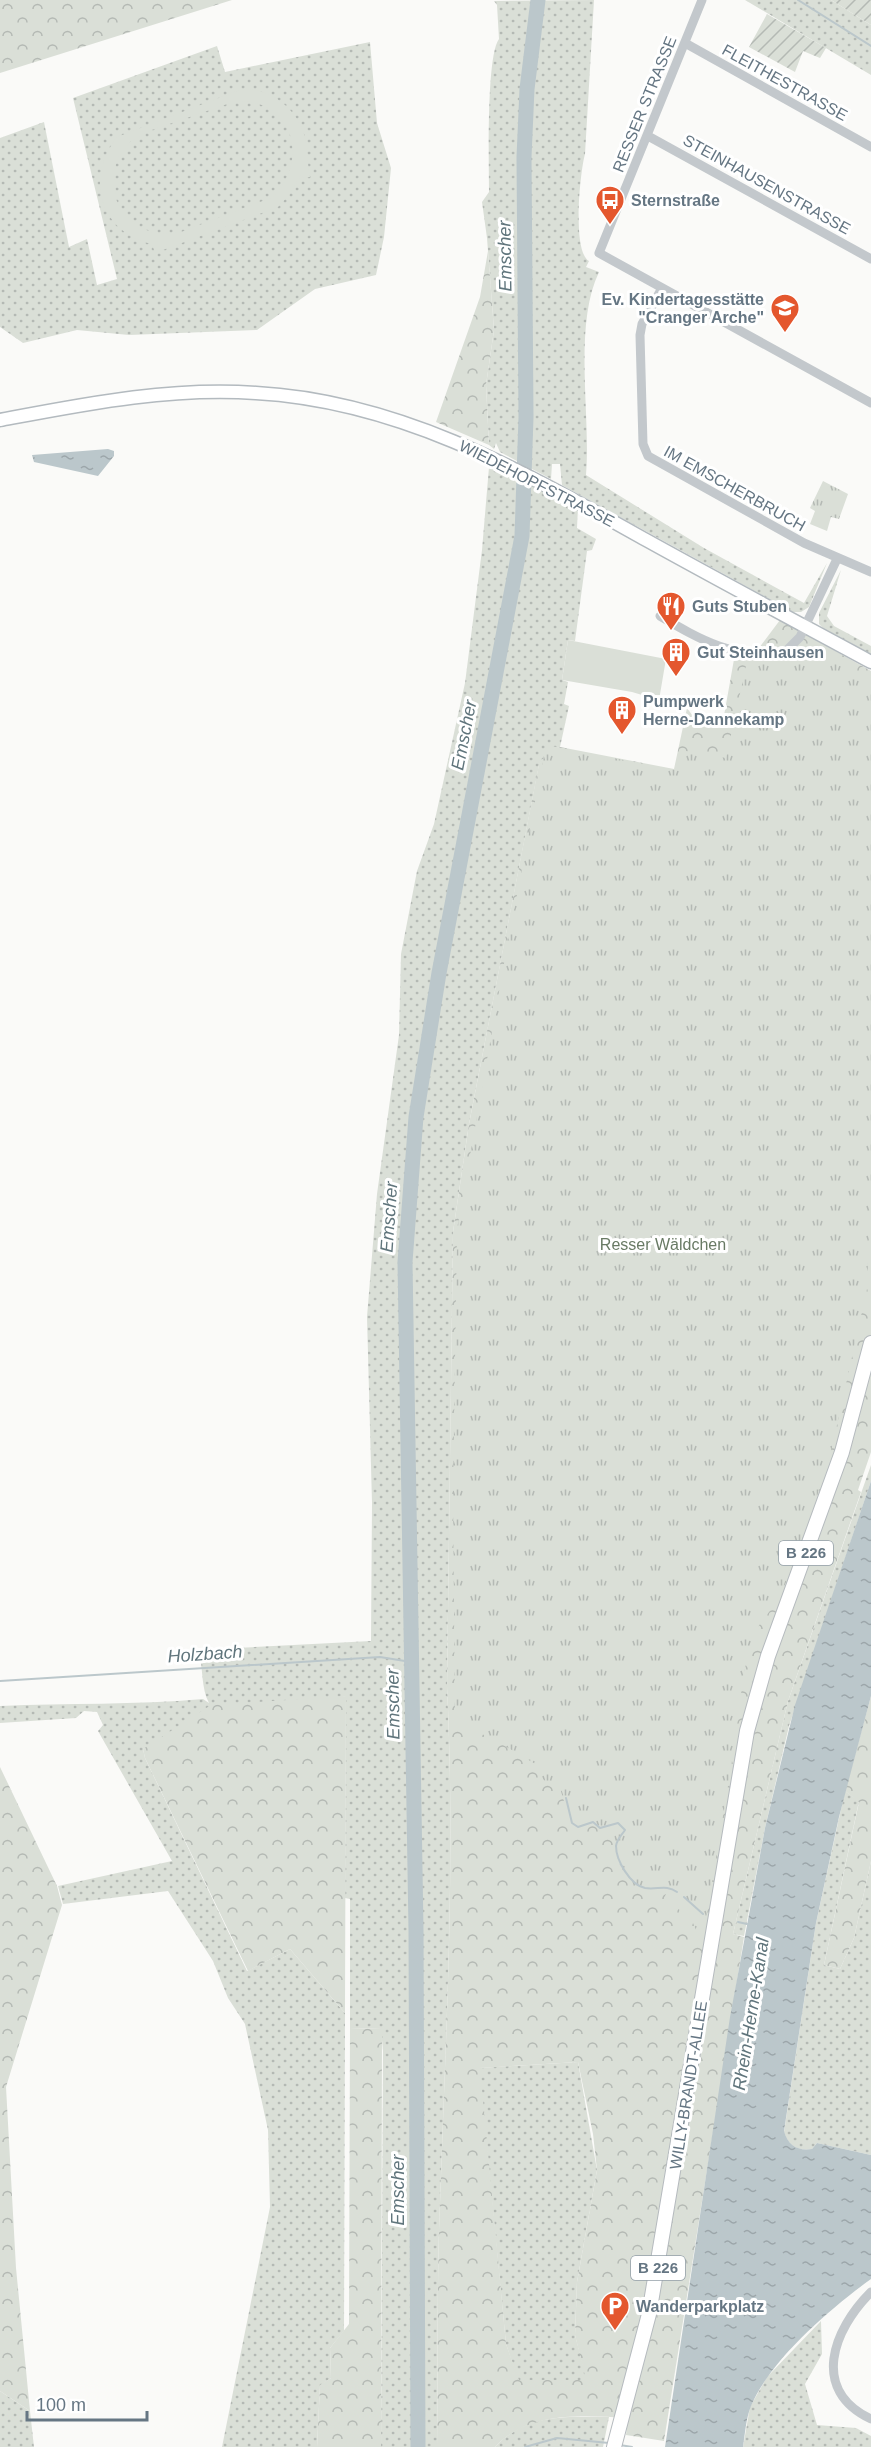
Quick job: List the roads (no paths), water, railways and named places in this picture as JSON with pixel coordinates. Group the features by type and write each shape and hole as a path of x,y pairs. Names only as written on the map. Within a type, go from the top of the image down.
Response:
{"main road":[{"name":"WIEDEHOPFSTRASSE","path":"0,420 110,400 187,391 256,393 328,402 377,413 459,442 509,465 871,662"},
{"name":"WILLY-BRANDT-ALLEE","path":"615,2442 652,2301 750,1720 768,1656 842,1452 871,1343"}],"street":[{"name":"RESSER STRASSE","path":"662,288 599,253 702,0"},
{"name":"FLEITHESTRASSE","path":"685,44 871,147"},
{"name":"STEINHAUSENSTRASSE","path":"648,136 871,259"},
{"path":"662,288 871,403"},
{"name":"IM EMSCHERBRUCH","path":"662,288 640,329 645,453 661,464 837,558 871,572"},
{"path":"660,616 703,642 746,652 786,651 795,644 805,626 837,558"},
{"path":"871,2292 842,2330 832,2362 840,2392 849,2404 871,2419"}],"water":[{"path":"108,449 114,451 114,456 98,476 34,462 32,455"},
{"name":"Rhein-Herne-Kanal","path":"871,1481 871,1696 839,1817 816,1923 784,2131 791,2144 798,2148 812,2149 817,2143 871,2155 871,2279 820,2320 772,2371 751,2406 743,2447 665,2447 730,2017 765,1828 795,1705"}],"waterway":[{"name":"Emscher","path":"418,2447 416,1930 405,1262 416,1117 439,973 522,536 526,417 524,157 527,89 538,0"},
{"path":"798,0 871,46"},
{"name":"Holzbach","path":"0,1681 380,1657 411,1662"},
{"path":"566,1798 572,1823 578,1827 593,1822 600,1828 618,1823 625,1830 617,1841 617,1852 621,1865 634,1882 645,1888 665,1888 677,1892"},
{"path":"684,1897 703,1914"},
{"path":"738,1922 747,1924"},
{"path":"525,2447 557,2438 609,2443"},
{"path":"620,2445 632,2447"}],"place":[{"name":"Sternstraße","path":"610,226"},
{"name":"Ev. Kindertagesstätte \"Cranger Arche\"","path":"785,334"},
{"name":"Guts Stuben","path":"671,632"},
{"name":"Gut Steinhausen","path":"676,678"},
{"name":"Pumpwerk Herne-Dannekamp","path":"622,736"},
{"name":"Wanderparkplatz","path":"615,2332"}],"park label":[{"name":"Resser Wäldchen","path":"663,1244"}]}
